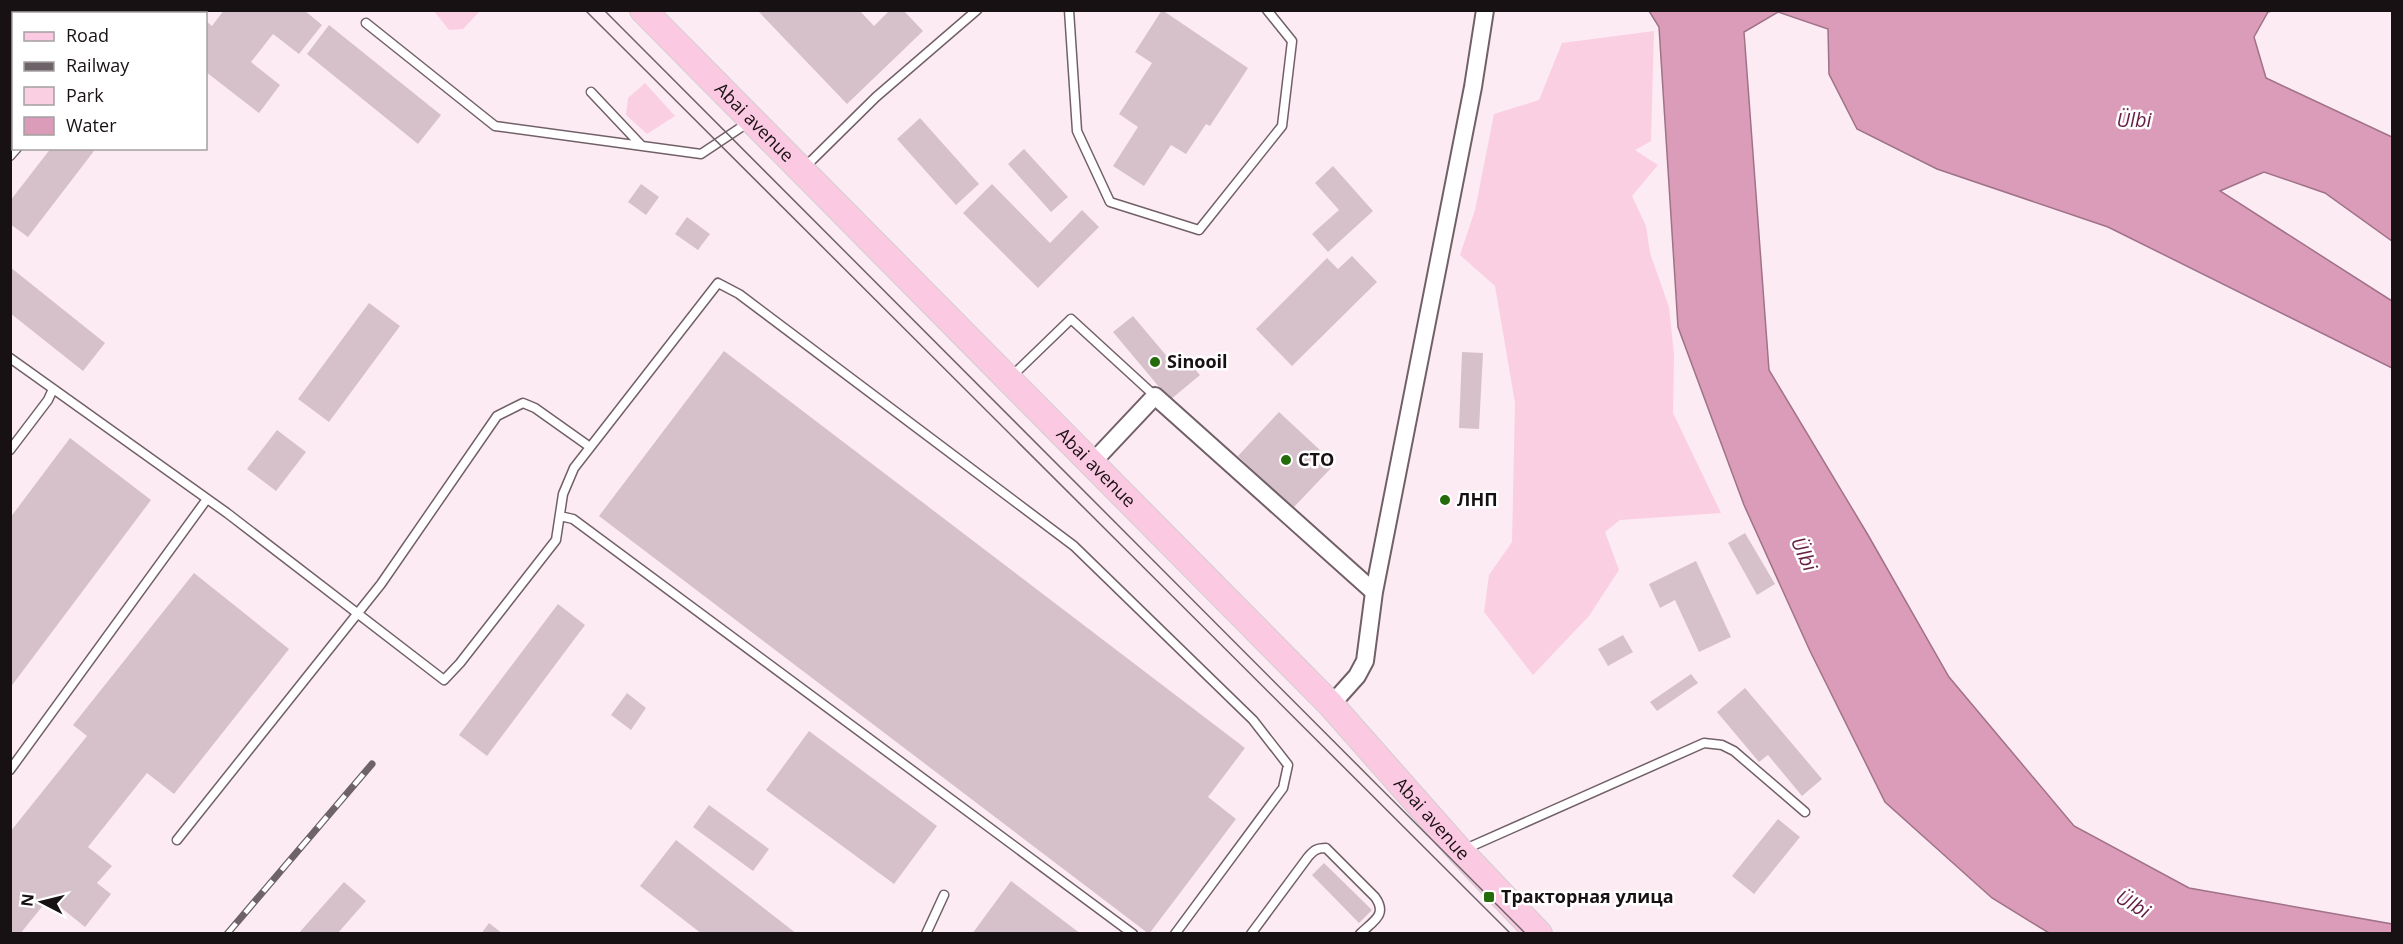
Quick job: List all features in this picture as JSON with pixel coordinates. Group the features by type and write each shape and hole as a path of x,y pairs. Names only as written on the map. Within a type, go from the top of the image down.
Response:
{"main road":[{"name":"Abai avenue","path":"643,10 1331,705 1460,851 1539,933"}],"street":[{"path":"1331,705 1357,676 1365,662 1374,592 1473,87 1485,10"},
{"path":"1091,464 1155,396 1374,592"}],"lane":[{"path":"801,170 876,97 977,10"},
{"path":"1069,10 1077,131 1110,202 1198,230 1282,126 1292,41 1267,10"},
{"path":"366,23 495,126 701,154 752,120"},
{"path":"591,92 641,146"},
{"path":"10,358 207,499 444,680 460,663 556,540 563,494 574,468 718,283 739,294 1074,546 1252,720 1288,765 1283,788 1175,933"},
{"path":"1008,380 1071,319 1155,396"},
{"path":"10,450 48,400 53,389"},
{"path":"177,840 358,613 497,416 523,404 536,408 590,447"},
{"path":"10,770 207,499"},
{"path":"560,516 573,519 1133,933"},
{"path":"1460,851 1704,743 1722,745 1734,751 1804,812"},
{"path":"1251,933 1314,850 1326,848 1381,904 1378,916 1360,933"},
{"path":"926,933 944,895"}],"green space":[{"path":"434,11 480,11 463,29 449,30"},
{"path":"1654,31 1651,141 1635,150 1658,165 1632,196 1646,226 1650,253 1669,307 1674,355 1673,413 1721,513 1620,520 1605,532 1619,570 1589,616 1533,675 1484,612 1489,575 1512,542 1515,403 1495,286 1460,255 1475,210 1494,114 1539,100 1562,43"},
{"path":"645,83 675,116 647,134 626,115 628,98"}],"water":[{"name":"Ülbi","path":"1649,11 2272,11 2268,12 2254,37 2266,78 2392,137 2392,241 2325,193 2264,172 2220,191 2392,301 2392,368 2108,227 1937,169 1857,129 1829,74 1828,29 1778,12 1744,32 1769,370 1868,535 1949,677 2074,826 2189,888 2392,924 2392,933 2049,933 1992,898 1885,802 1810,651 1744,505 1678,327 1659,27"}],"building":[{"path":"224,10 304,10 322,25 299,54 273,34 251,62 280,85 259,113 207,73 207,22 212,26"},
{"path":"757,10 859,10 874,26 890,10 903,10 923,31 847,104"},
{"path":"1162,10 1248,68 1210,126 1206,124 1186,154 1171,145 1144,186 1113,166 1138,127 1119,114 1152,63 1135,52"},
{"path":"329,25 441,115 418,144 307,54"},
{"path":"920,118 979,184 956,205 897,139"},
{"path":"1024,149 1068,197 1051,212 1008,164"},
{"path":"49,150 94,151 28,237 10,224 10,201"},
{"path":"1333,166 1373,211 1328,252 1312,234 1339,210 1315,183"},
{"path":"641,184 659,197 646,215 628,202"},
{"path":"992,184 1050,243 1082,210 1099,227 1038,288 963,213"},
{"path":"687,217 710,234 698,250 675,234"},
{"path":"1352,256 1377,282 1292,366 1256,329 1327,258 1338,269"},
{"path":"10,267 105,343 83,371 10,313"},
{"path":"369,303 400,326 329,422 298,399"},
{"name":"Sinooil","path":"1133,316 1175,366 1185,358 1200,375 1170,400 1113,332"},
{"path":"724,351 1245,748 1208,797 1236,819 1149,934 599,516"},
{"path":"1462,352 1483,353 1479,429 1459,428"},
{"name":"СТО","path":"1279,412 1335,464 1293,508 1238,456"},
{"path":"277,430 306,452 276,491 247,469"},
{"path":"70,438 151,500 10,688 10,518"},
{"path":"1745,533 1775,584 1757,595 1728,543"},
{"path":"1696,561 1731,637 1699,652 1675,600 1660,608 1649,584"},
{"path":"194,573 289,649 174,794 147,773 88,847 112,866 97,883 111,894 85,927 49,898 20,934 10,934 10,832 87,736 73,725"},
{"path":"558,604 585,625 487,756 459,735"},
{"path":"1623,635 1633,652 1608,666 1598,649"},
{"path":"1691,674 1698,683 1657,711 1650,702"},
{"path":"1745,688 1822,779 1802,796 1768,755 1759,762 1717,712"},
{"path":"627,693 646,708 631,730 611,715"},
{"path":"809,731 937,826 894,884 766,790"},
{"path":"709,805 769,849 753,871 693,827"},
{"path":"1778,819 1800,837 1754,894 1732,876"},
{"path":"676,840 797,934 702,934 640,886"},
{"path":"1324,863 1372,910 1359,923 1312,875"},
{"path":"1011,881 1081,934 972,934"},
{"path":"344,882 366,901 337,934 298,934"},
{"path":"489,923 503,934 481,934"}],"tram line":[{"path":"585,10 1511,934"},
{"path":"604,10 1526,934"}],"railway":[{"path":"227,934 372,764"}],"place":[{"name":"Sinooil","path":"1155,362"},
{"name":"СТО","path":"1286,460"},
{"name":"ЛНП","path":"1445,500"},
{"name":"Тракторная улица","path":"1489,897"}]}
